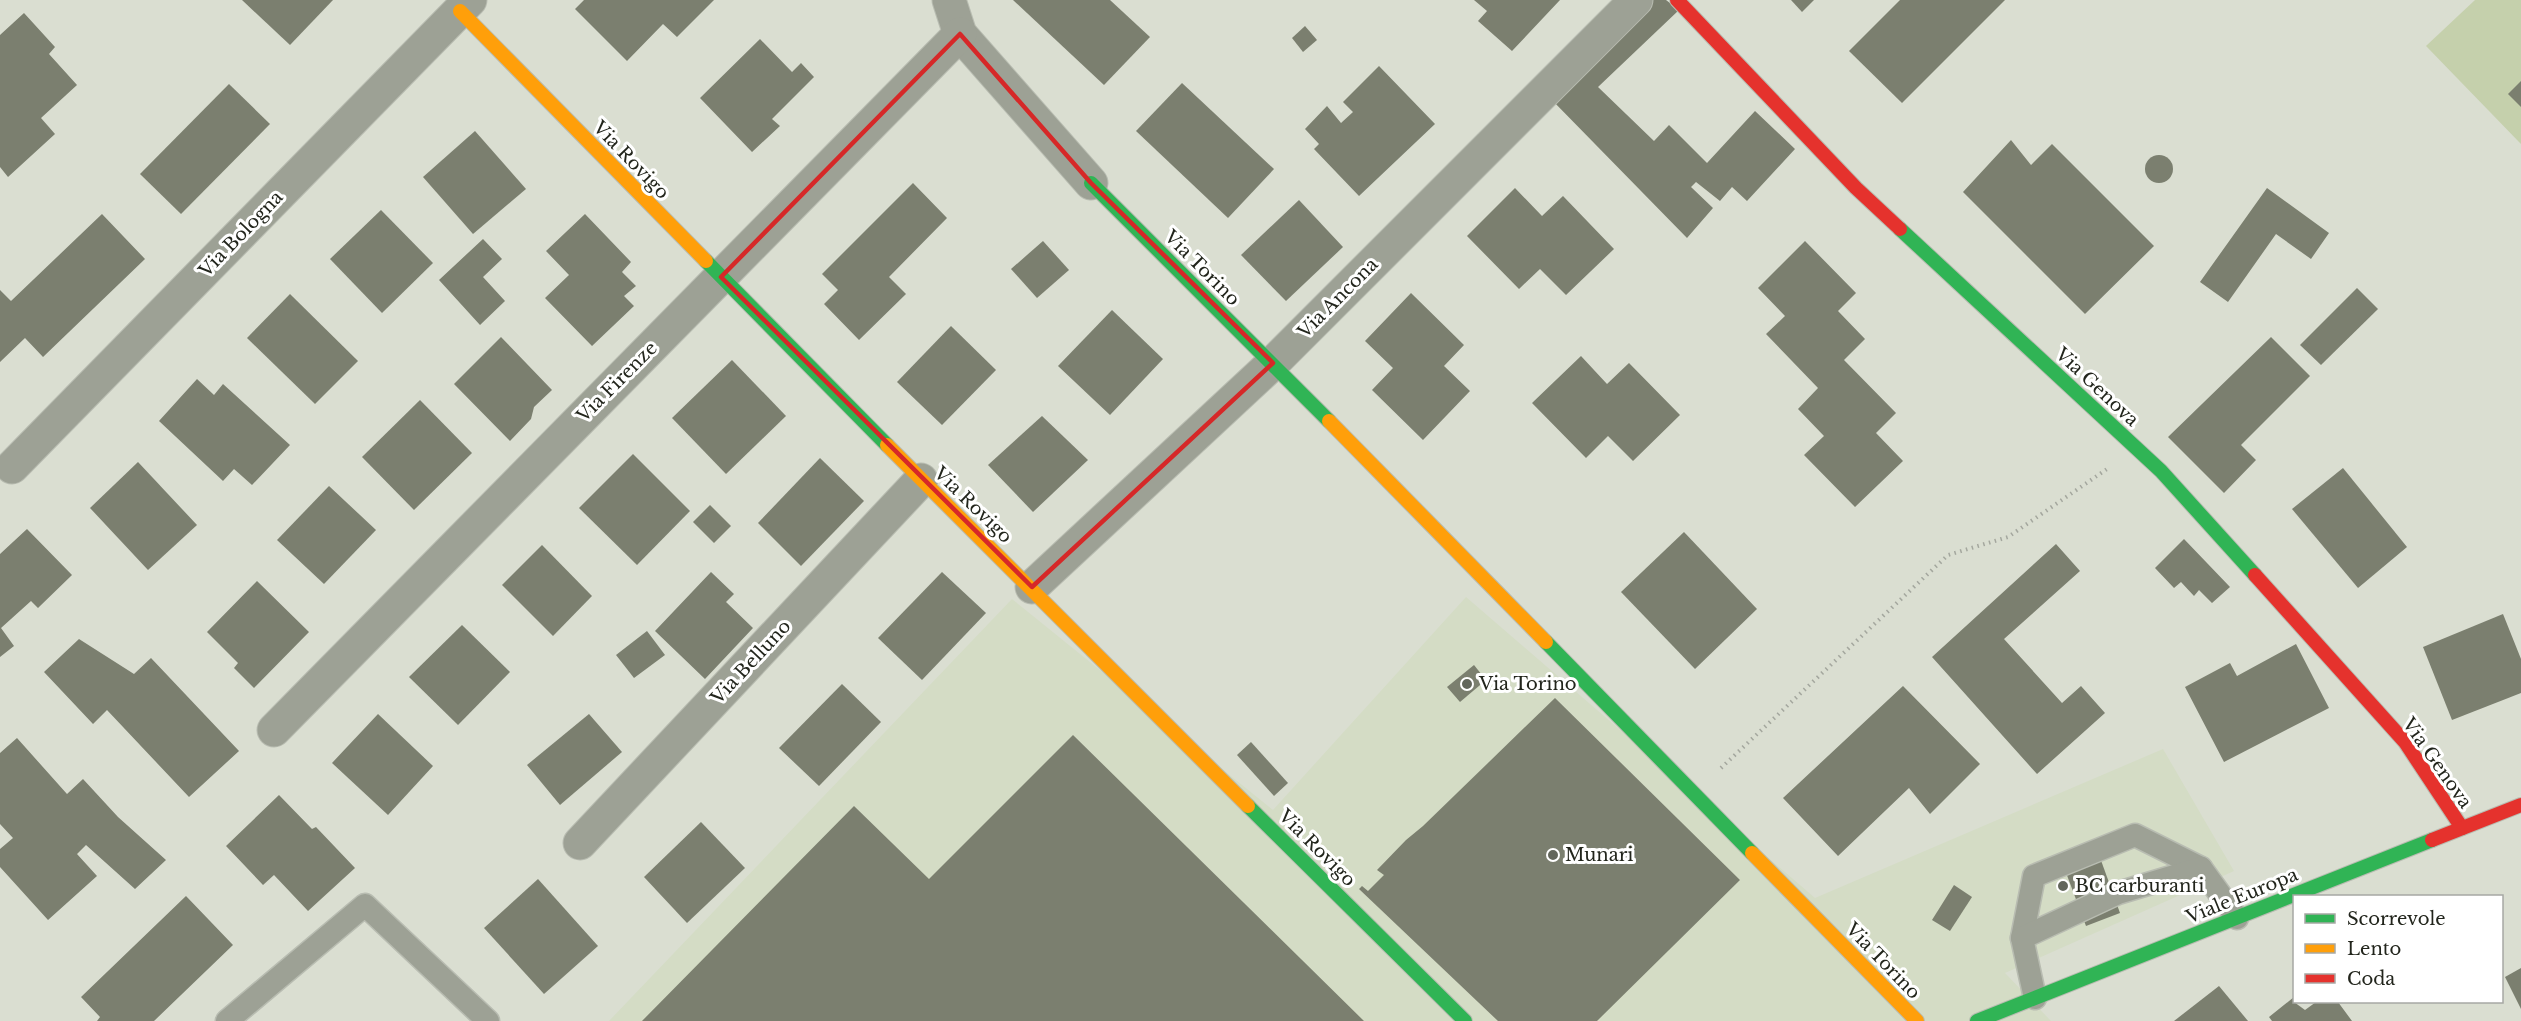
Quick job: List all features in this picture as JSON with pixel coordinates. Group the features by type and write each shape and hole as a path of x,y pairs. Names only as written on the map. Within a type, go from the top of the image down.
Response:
{"street":[{"path":"949,0 960,34 1091,183"},
{"name":"Via Ancona","path":"1032,587 1273,363 1636,0"},
{"name":"Via Genova","path":"1677,0 1856,188 2161,471 2405,742 2462,828"},
{"name":"Via Rovigo","path":"465,5 721,277 921,480 1032,587 1465,1021"},
{"name":"Via Bologna","path":"12,467 465,5"},
{"name":"Via Firenze","path":"274,730 960,34"},
{"name":"Via Torino","path":"1091,183 1273,363 1917,1021"},
{"name":"Via Belluno","path":"580,843 921,480"},
{"name":"Viale Europa","path":"2294,895 2521,806"},
{"name":"Viale Europa","path":"1977,1021 2024,1009 2293,896"}],"lane":[{"path":"2024,1009 2022,938 2034,876 2135,836 2201,868 2237,918"},
{"path":"2022,938 2118,893 2201,868"},
{"path":"227,1021 365,905 488,1021"}],"path":[{"path":"1694,793 1948,555 2008,537 2137,448"}],"highlighted area":[{"path":"960,34 1091,183 1273,363 1032,587 721,277"}],"shaded area":[{"path":"2475,0 2521,0 2521,144 2426,46"},
{"path":"1466,597 1815,898 2163,749 2234,871 2005,973 2051,1021 609,1021 1012,599 1273,810"}],"building":[{"path":"242,0 333,0 290,45"},
{"path":"584,0 714,0 677,37 663,24 627,61 575,9"},
{"path":"1013,0 1110,0 1150,37 1104,85"},
{"path":"1474,0 1560,0 1512,51 1478,21 1487,11"},
{"path":"1640,0 1666,0 1679,10 1598,87 1654,141 1669,125 1707,163 1755,111 1795,149 1747,201 1732,187 1720,201 1696,182 1691,187 1713,208 1687,238 1549,97"},
{"path":"1791,0 1814,0 1802,12"},
{"path":"1900,0 2005,0 1902,103 1849,51"},
{"path":"24,13 55,47 49,54 77,85 41,118 55,134 8,177 0,167 0,35"},
{"path":"1305,26 1317,40 1303,52 1292,38"},
{"path":"760,39 792,72 801,63 814,77 772,119 780,126 752,152 700,98"},
{"path":"1379,66 1435,124 1359,196 1314,149 1319,144 1305,129 1327,106 1341,123 1353,112 1343,102"},
{"path":"2521,81 2521,107 2508,94"},
{"path":"1182,83 1274,169 1228,218 1136,131"},
{"path":"229,84 270,124 181,214 140,174"},
{"path":"475,131 526,189 473,234 423,177"},
{"path":"2011,140 2031,165 2052,144 2154,246 2085,314 1963,192"},
{"path":"2159,155 2169,159 2173,169 2169,179 2159,183 2149,179 2145,169 2149,159"},
{"path":"913,183 947,218 889,277 906,294 859,340 824,304 838,290 822,274"},
{"path":"1515,188 1542,216 1563,196 1614,249 1566,295 1540,269 1519,289 1467,236"},
{"path":"2267,188 2329,233 2311,259 2276,234 2228,302 2200,282"},
{"path":"1299,200 1343,247 1286,301 1241,255"},
{"path":"381,210 433,263 382,313 330,259"},
{"path":"102,214 145,259 43,357 25,338 0,362 0,290 11,301"},
{"path":"585,214 631,262 622,272 636,286 624,296 634,306 592,346 545,298 569,275 546,251"},
{"path":"483,239 502,259 483,277 505,301 480,325 439,280"},
{"path":"1043,241 1069,270 1037,298 1011,269"},
{"path":"1805,241 1856,293 1838,311 1865,339 1844,360 1896,413 1876,433 1903,461 1855,507 1804,455 1824,436 1798,409 1818,388 1766,334 1785,316 1758,288"},
{"path":"2357,288 2378,309 2321,365 2300,345"},
{"path":"1411,293 1464,345 1444,366 1470,391 1423,440 1372,390 1393,368 1365,341"},
{"path":"290,294 358,361 315,404 247,338"},
{"path":"1112,310 1163,359 1110,415 1058,366"},
{"path":"951,326 996,370 942,425 897,382"},
{"path":"501,337 552,390 534,407 531,419 510,441 454,384"},
{"path":"2271,337 2310,376 2241,445 2256,460 2224,493 2168,437"},
{"path":"1581,356 1607,384 1629,363 1680,415 1633,461 1608,436 1586,458 1532,403"},
{"path":"732,360 786,416 726,474 672,418"},
{"path":"197,379 214,395 223,384 290,445 252,485 234,469 223,481 159,421"},
{"path":"420,400 472,453 414,510 362,457"},
{"path":"1042,416 1088,460 1033,512 988,465"},
{"path":"633,454 690,511 637,565 579,508"},
{"path":"820,458 864,501 801,566 758,523"},
{"path":"138,462 197,525 148,570 90,508"},
{"path":"2343,468 2407,547 2358,588 2292,509"},
{"path":"329,486 376,530 324,584 277,540"},
{"path":"710,505 731,526 714,543 693,522"},
{"path":"27,529 72,575 38,608 31,601 1,628 14,646 0,657 0,554"},
{"path":"1684,532 1757,609 1695,669 1621,592"},
{"path":"2184,539 2230,587 2212,603 2199,590 2194,596 2181,582 2174,588 2155,568"},
{"path":"2056,544 2080,571 2004,639 2062,703 2081,686 2105,713 2037,774 1932,657"},
{"path":"542,545 592,596 553,636 502,585"},
{"path":"711,572 734,594 726,602 753,628 705,679 655,631"},
{"path":"942,572 986,613 922,680 878,638"},
{"path":"257,581 309,632 254,688 234,668 238,663 207,632"},
{"path":"2503,614 2521,659 2521,693 2452,720 2423,647"},
{"path":"462,625 510,672 458,725 409,677"},
{"path":"647,631 665,655 634,678 616,655"},
{"path":"79,639 134,674 151,658 239,751 189,797 107,710 93,724 44,672"},
{"path":"2296,644 2329,708 2224,762 2185,687 2230,663 2237,676"},
{"name":"Via Torino","path":"1474,665 1486,680 1460,702 1447,687"},
{"path":"842,684 881,722 819,786 779,748"},
{"path":"1903,686 1980,764 1930,814 1909,788 1838,856 1783,798"},
{"name":"Munari","path":"1555,698 1740,880 1597,1021 1498,1021 1359,889 1362,886 1368,891 1384,875 1377,870 1406,840"},
{"path":"378,714 433,766 388,815 332,763"},
{"path":"589,714 622,752 560,805 527,765"},
{"path":"1073,735 1364,1021 642,1021 854,806 929,879"},
{"path":"17,738 67,794 83,779 118,817 166,860 135,889 86,845 77,854 97,876 48,920 0,867 0,849 13,838 0,824 0,753"},
{"path":"1251,742 1288,783 1274,796 1237,755"},
{"path":"279,795 312,829 316,827 355,868 308,911 274,875 263,885 226,846"},
{"path":"701,822 745,868 687,923 644,877"},
{"path":"2094,841 2120,913 2086,926 2059,854"},
{"path":"538,879 598,946 544,994 484,928"},
{"path":"1954,885 1972,897 1950,931 1932,920"},
{"path":"186,896 233,945 154,1021 97,1021 100,1017 81,997"},
{"path":"2521,968 2521,1009 2505,977"},
{"path":"2219,986 2248,1021 2174,1021"},
{"path":"2293,998 2293,1003 2305,1010 2315,1003 2339,1003 2352,1021 2272,1021 2269,1017"}],"traffic: fast":[{"path":"1091,183 1329,421"},
{"path":"1900,229 2161,471 2255,575"},
{"path":"706,261 887,445"},
{"path":"1546,642 1752,853"},
{"path":"1248,806 1465,1021"},
{"path":"2294,895 2432,840"},
{"path":"1977,1021 2293,895"}],"traffic: slow":[{"path":"460,11 706,261"},
{"path":"1329,421 1546,642"},
{"path":"887,445 1248,806"},
{"path":"1752,853 1917,1021"}],"traffic: jam":[{"path":"1677,0 1856,188 1900,229"},
{"path":"2255,575 2405,742 2462,828"},
{"path":"2432,840 2521,805"}],"place":[{"name":"Via Torino","path":"1467,684"},
{"name":"Munari","path":"1553,855"},
{"name":"BC carburanti","path":"2063,886"}]}
